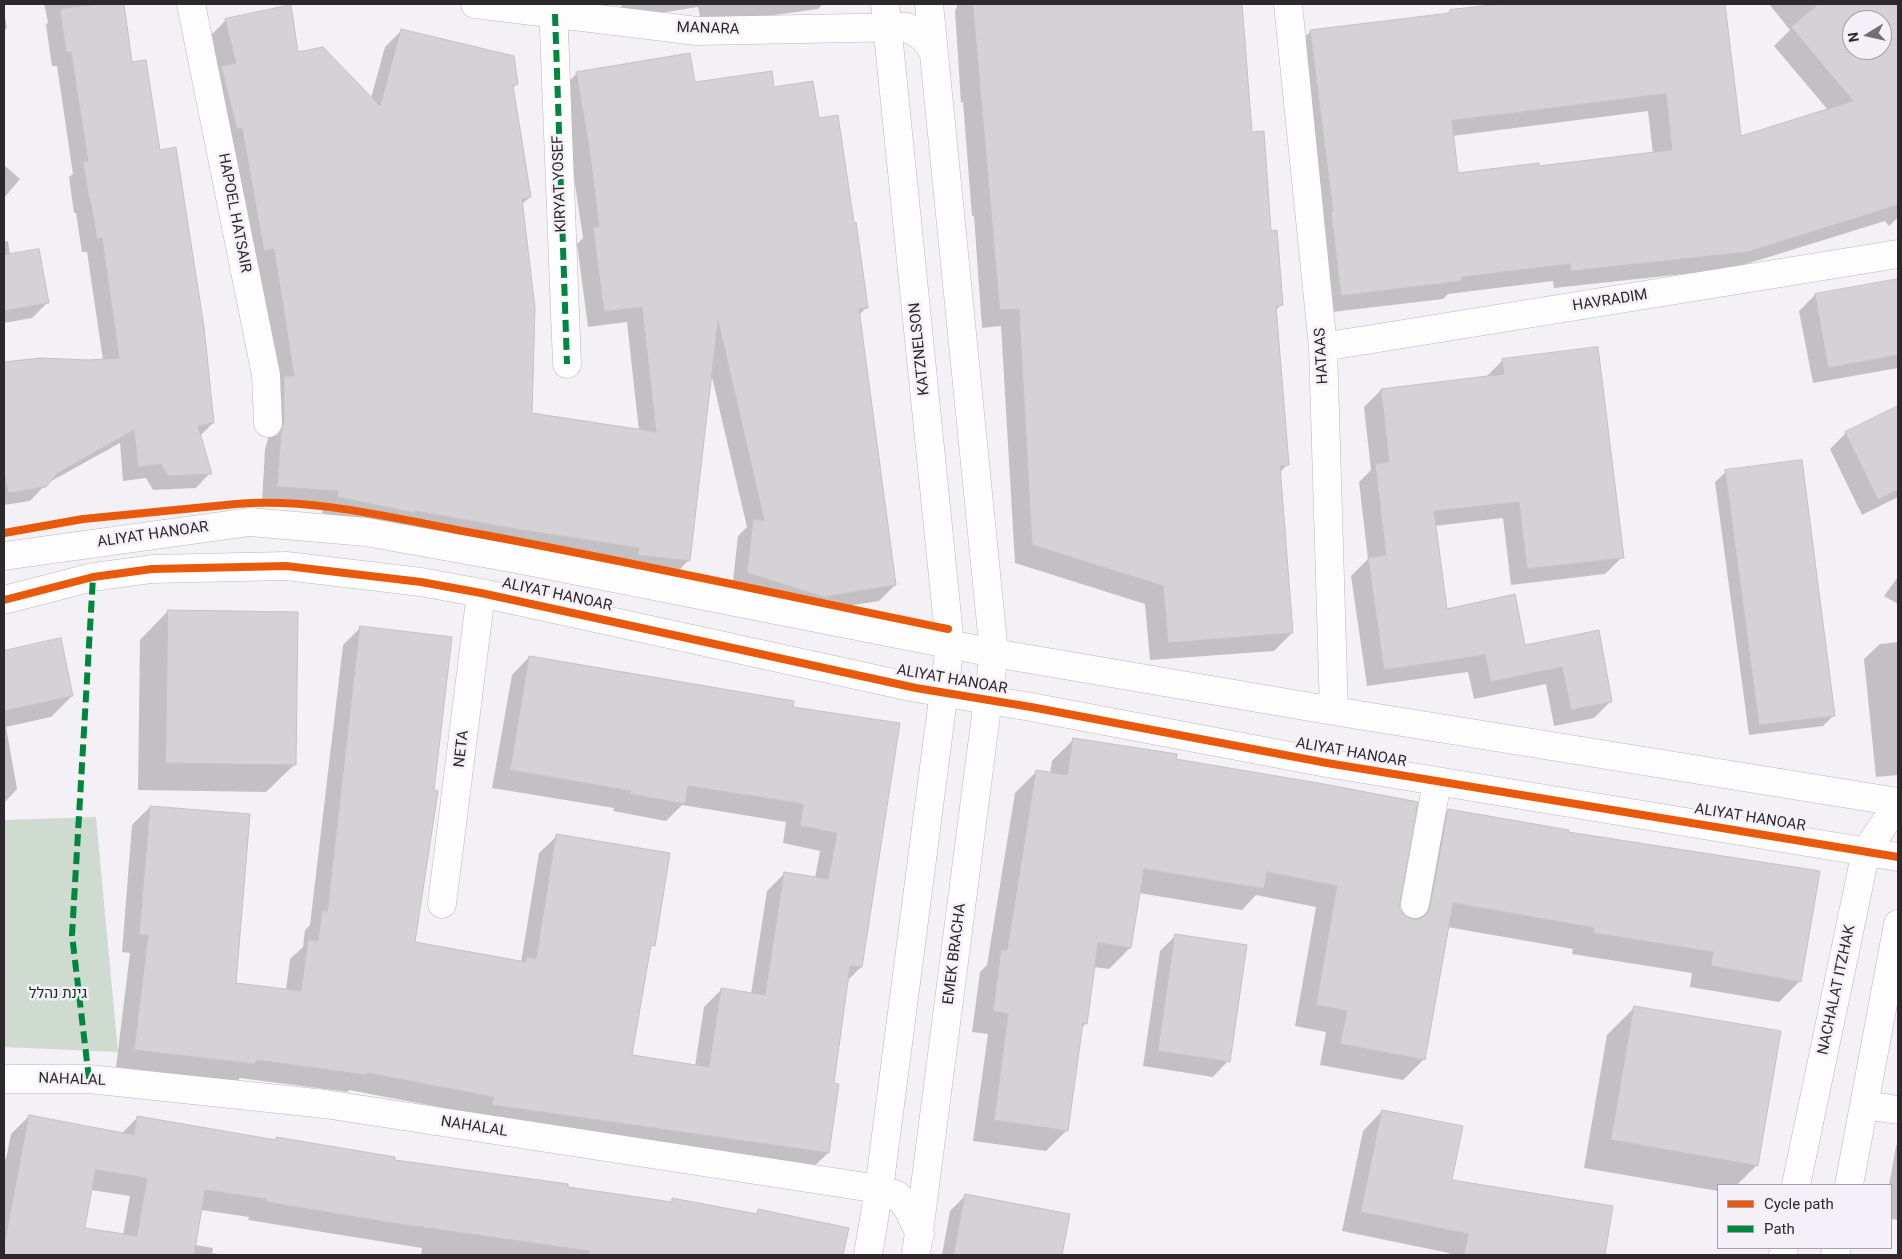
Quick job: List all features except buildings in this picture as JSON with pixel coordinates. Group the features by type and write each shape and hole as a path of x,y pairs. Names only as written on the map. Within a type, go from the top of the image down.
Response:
{"street":[{"name":"HAPOEL HATSAIR","path":"191,4 266,375 268,423"},
{"name":"MANARA","path":"475,4 554,9 697,31 862,28 886,15 915,31 925,39 933,50"},
{"path":"929,4 994,653"},
{"name":"HATAAS","path":"1288,4 1323,347 1334,711"},
{"name":"KIRYAT YOSEF","path":"554,9 567,364"},
{"name":"KATZNELSON","path":"886,15 950,645 945,694"},
{"name":"HAVRADIM","path":"1323,347 1898,254"},
{"name":"ALIYAT HANOAR","path":"7,548 250,522 366,532 532,562 994,653 1334,711 1898,803"},
{"name":"ALIYAT HANOAR","path":"4,600 93,577 152,569 286,566 421,582 482,593 945,694 1327,763 1898,857"},
{"name":"NETA","path":"442,904 482,593"},
{"name":"EMEK BRACHA","path":"918,1244 994,653"},
{"path":"868,1255 879,1189 945,694"},
{"path":"1424,905 1446,783"},
{"name":"NACHALAT ITZHAK","path":"1796,1184 1866,851 1898,803"},
{"path":"1849,1184 1898,924"},
{"name":"NAHALAL","path":"4,1079 88,1079 325,1104 879,1189 897,1195 908,1209 918,1244"},
{"path":"1865,1105 1898,1110"}],"green space":[{"name":"גינת נהלל","path":"96,817 118,1052 4,1047 4,820"}],"marked path":[{"path":"555,14 567,364"},
{"path":"89,1079 72,935 93,577"}],"cycle path":[{"path":"4,533 83,519 236,504 297,504 327,507 358,511 597,557 948,629"},
{"path":"4,600 93,577 152,569 286,566 421,582 481,593 916,688 1031,707 1327,763 1898,857"}]}
